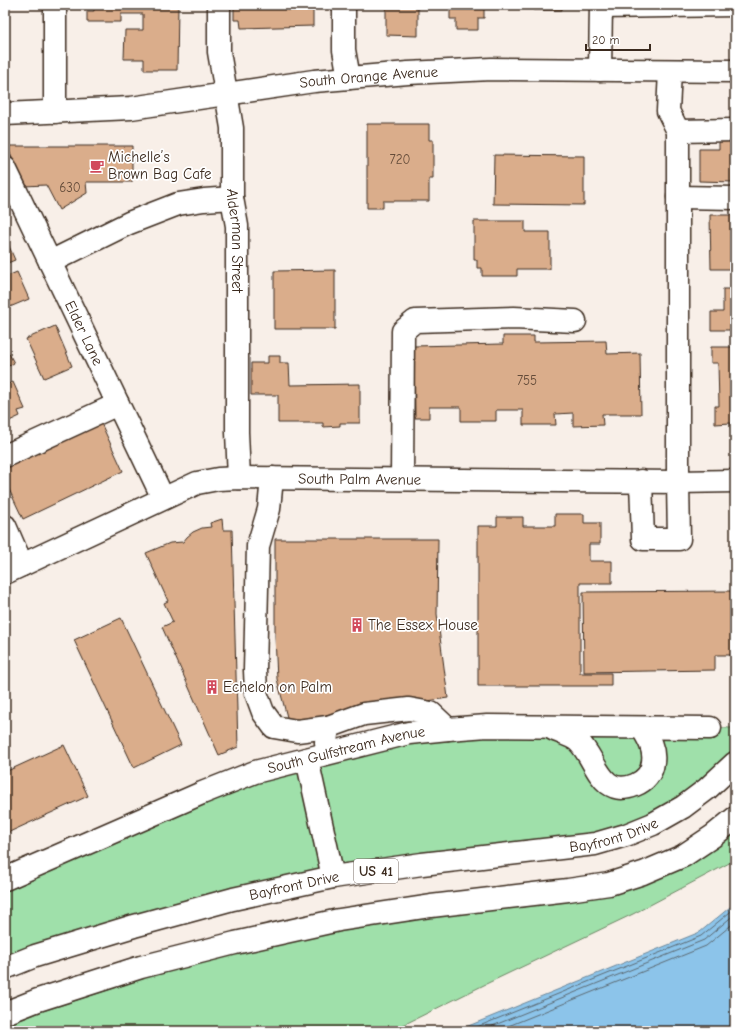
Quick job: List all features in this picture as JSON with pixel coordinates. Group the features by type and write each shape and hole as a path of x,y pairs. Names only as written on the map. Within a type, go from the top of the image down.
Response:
{"street":[{"path":"55,5 55,112"},
{"name":"Alderman Street","path":"219,5 219,52 232,128 232,198 237,226 237,432 239,478"},
{"path":"344,5 344,50 349,78"},
{"path":"600,70 601,6 735,6"},
{"name":"South Orange Avenue","path":"5,114 131,108 314,81 408,73 491,69 735,71"},
{"path":"641,481 643,539 679,538 678,131 668,111 670,71"},
{"path":"678,131 735,130"},
{"name":"Elder Lane","path":"5,168 163,498"},
{"path":"678,197 735,198"},
{"path":"50,262 129,223 178,204 232,198"},
{"path":"402,479 403,331 415,321 514,318 575,321"},
{"path":"5,456 118,404"},
{"path":"272,478 269,509 258,546 255,670 256,693 264,712 274,727 297,731 328,727 364,714 409,709 431,713 448,729"},
{"name":"South Palm Avenue","path":"14,569 197,483 218,479 272,478 678,482 735,481"},
{"path":"5,526 14,569"},
{"name":"South Gulfstream Avenue","path":"5,879 255,772 409,733 487,726 710,728"},
{"path":"328,727 316,757 333,878"},
{"path":"548,727 577,740 585,748 605,782 613,787 623,788 642,782 649,774 653,766 653,750 649,739 642,728"},
{"name":"Bayfront Drive","path":"5,968 36,956 127,928 233,899 333,878 422,864 595,844 626,835 653,824 683,807 707,789 735,763"},
{"path":"5,1013 38,1000 141,967 235,943 339,920 431,906 608,884 643,873 683,856 713,836 735,818"}],"green space":[{"path":"487,726 735,728 735,763 653,824 333,877 5,968 5,879 255,772"},
{"path":"735,834 735,860 633,914 391,1031 5,1031 5,1026 43,1011 145,978 239,953 342,931 433,917 611,894 648,883 688,866"}],"water":[{"path":"735,903 735,1031 456,1031 700,932"}],"building":[{"path":"94,5 178,5 177,70 144,70 144,59 124,59 125,30 143,30 143,14 121,14 121,22 87,22 87,11 94,11"},
{"path":"234,5 313,5 313,26 241,28 240,20 234,20"},
{"path":"386,5 418,5 418,36 386,35"},
{"path":"450,5 484,5 484,18 478,18 478,30 456,30 456,19 450,19"},
{"path":"533,5 562,5 562,10 533,10"},
{"path":"367,124 429,124 429,140 433,140 433,179 429,179 429,201 383,201 383,208 367,208"},
{"path":"719,140 735,140 735,182 699,181 699,149 719,149"},
{"path":"7,146 132,146 132,182 86,182 87,193 59,210 46,185 24,186"},
{"path":"494,155 584,156 584,205 493,204"},
{"path":"710,215 735,215 735,269 711,269"},
{"path":"474,221 525,221 525,232 550,232 550,269 517,269 517,276 482,276 482,268 477,268 477,260 474,260"},
{"path":"5,237 15,260 5,264"},
{"path":"335,270 335,329 274,329 274,271"},
{"path":"17,272 29,299 5,309 5,277"},
{"path":"723,289 735,289 735,330 711,330 711,312 723,312"},
{"path":"55,326 72,366 44,378 26,339"},
{"path":"503,336 534,336 534,342 606,341 607,354 640,353 641,414 602,414 603,425 573,426 573,413 555,414 556,425 523,425 523,410 496,410 496,421 461,421 461,407 429,407 429,418 415,418 414,346 503,344"},
{"path":"5,346 14,363 5,368"},
{"path":"711,347 733,347 733,350 735,350 735,430 731,430 731,423 715,424 715,406 719,406 718,363 711,363"},
{"path":"268,356 280,356 280,363 289,363 290,385 360,384 360,423 340,423 340,426 323,427 323,423 278,423 278,395 251,395 251,363 268,363"},
{"path":"13,382 25,409 18,411 20,416 5,423 5,385"},
{"path":"100,421 123,471 23,519 5,481 5,466"},
{"path":"555,514 584,514 584,523 600,523 600,544 589,544 589,561 612,561 612,583 580,583 580,673 611,673 611,686 478,686 478,526 497,526 497,517 523,517 523,526 555,526"},
{"name":"Echelon on Palm","path":"222,519 223,530 232,530 238,747 219,755 162,627 173,622 164,603 168,601 146,553 170,543 183,542 193,532 202,528 211,527 210,523"},
{"name":"The Essex House","path":"275,539 438,539 437,614 448,698 288,721 277,679 275,636"},
{"path":"735,591 735,655 715,655 715,670 584,672 583,592"},
{"path":"121,618 181,745 134,768 74,640"},
{"path":"64,745 88,796 5,834 5,772"}],"place":[{"name":"Michelle’s Brown Bag Cafe","path":"97,166"},
{"name":"The Essex House","path":"357,625"},
{"name":"Echelon on Palm","path":"212,687"}]}
